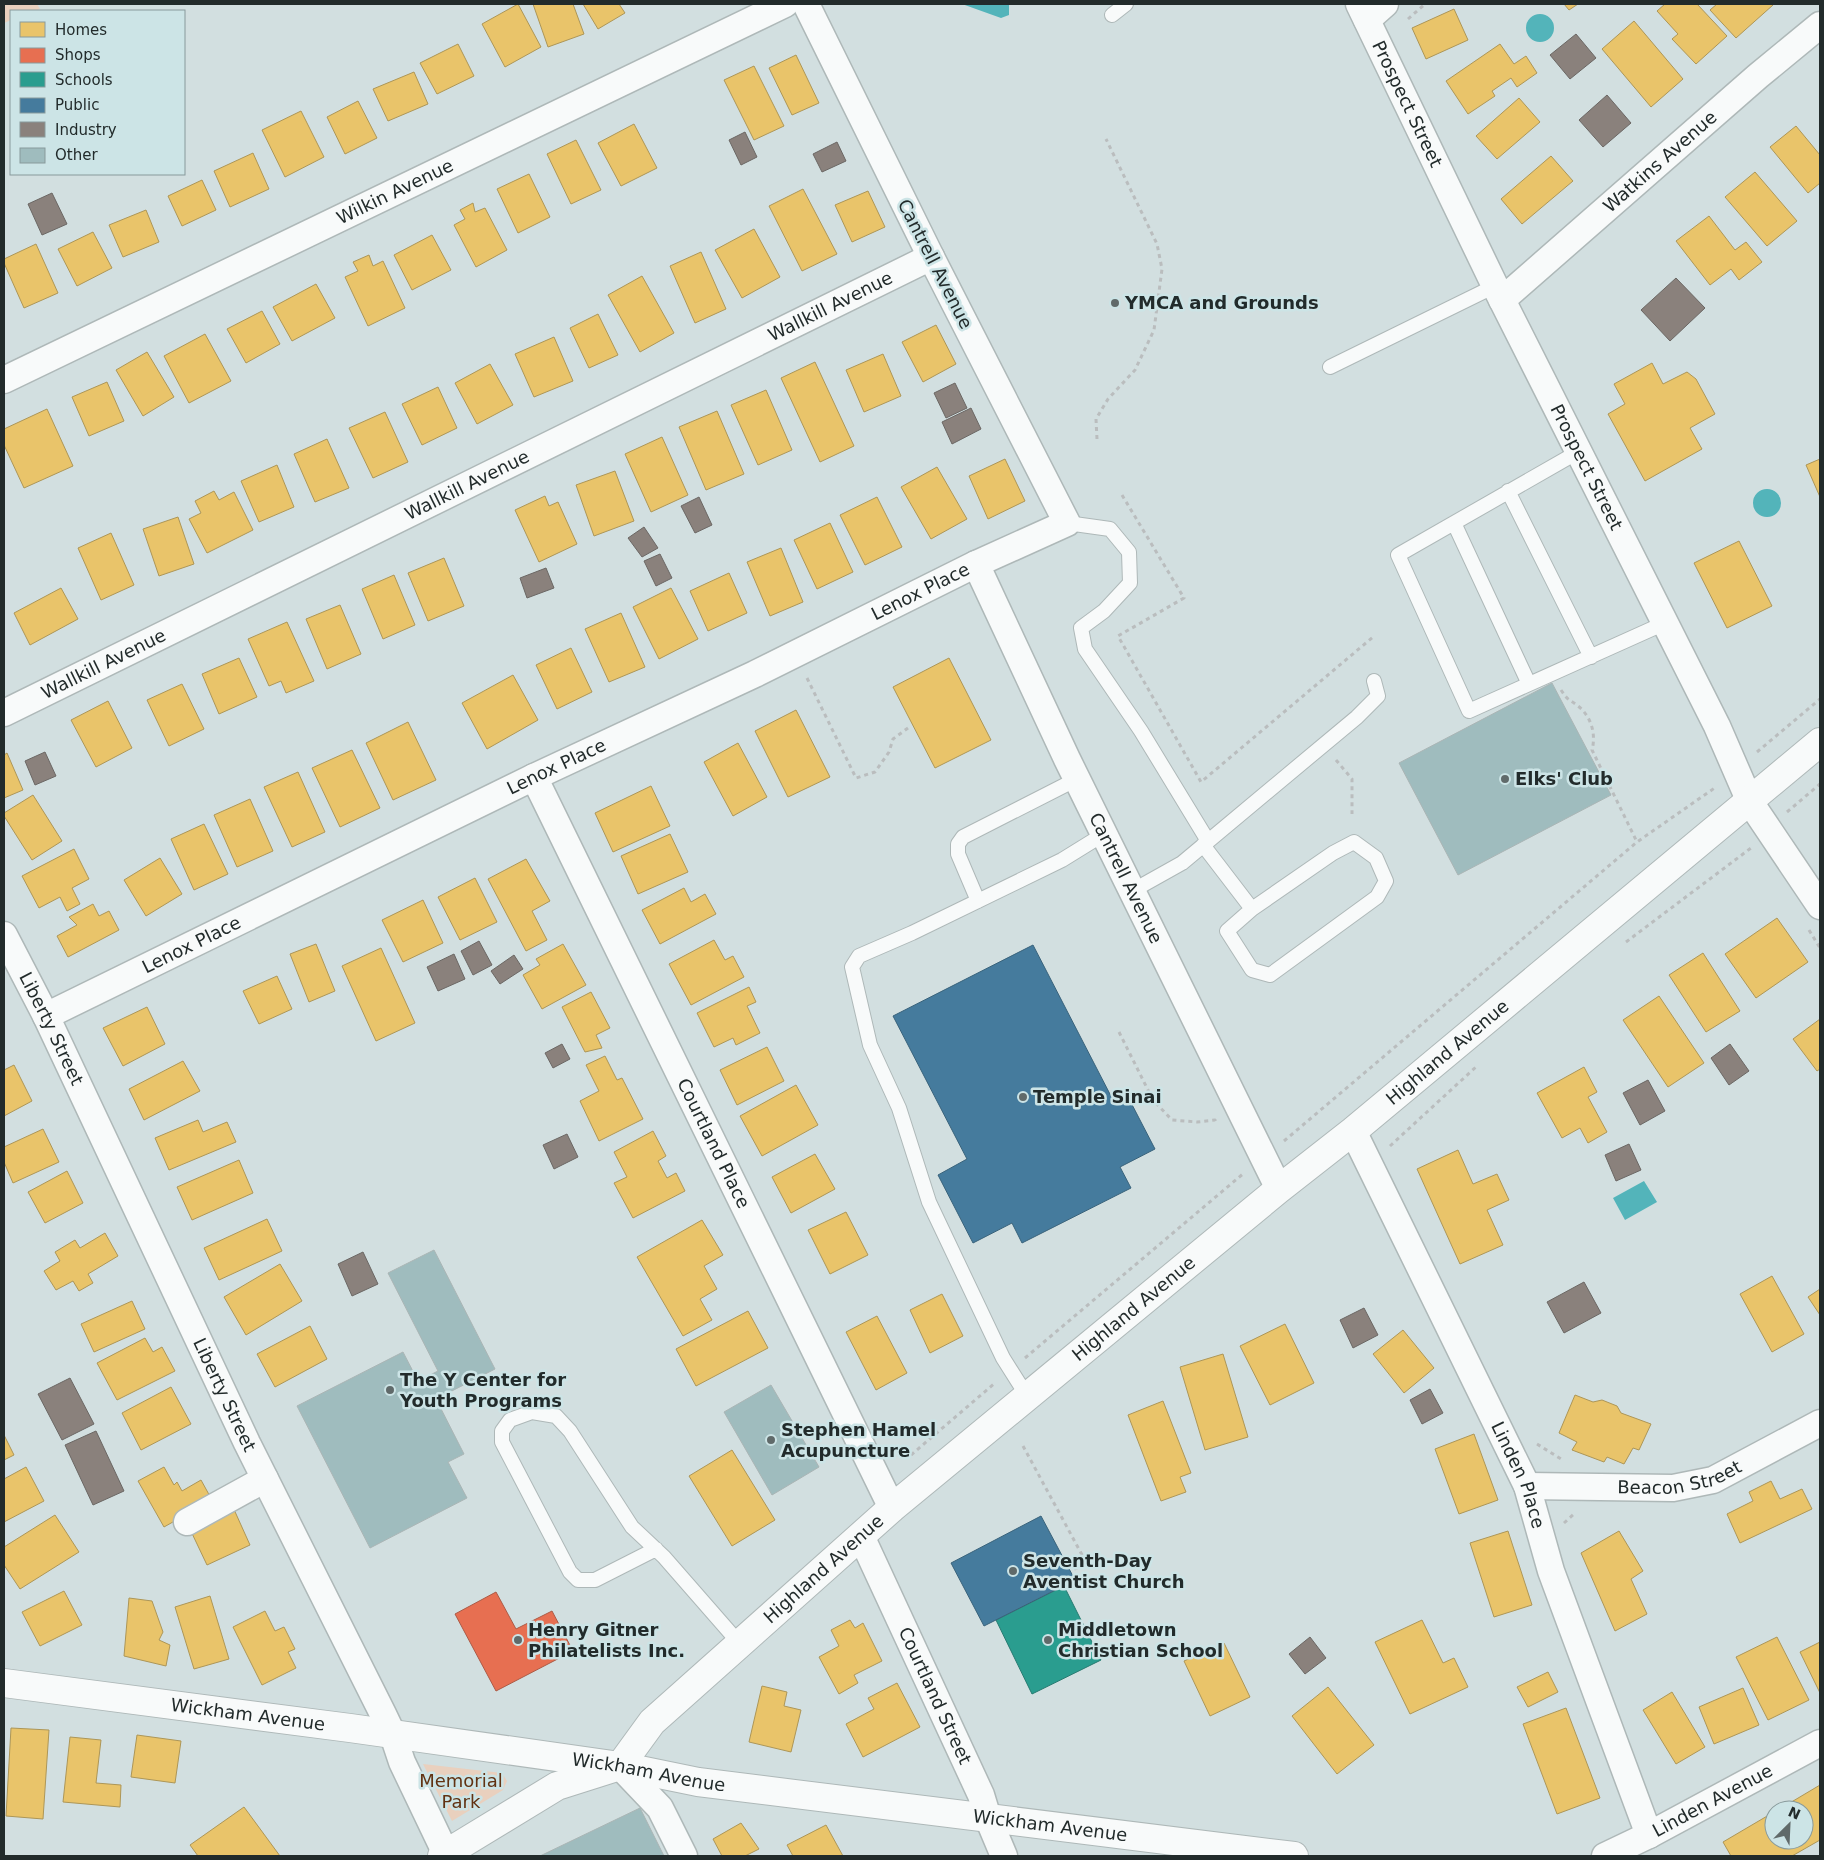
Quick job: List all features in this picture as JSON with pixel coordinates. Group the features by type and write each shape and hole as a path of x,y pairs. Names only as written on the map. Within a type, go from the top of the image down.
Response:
{"street":[{"name":"Wilkin Avenue","path":"4,380 785,4"},
{"name":"Cantrell Avenue","path":"806,4 931,257 1066,522"},
{"name":"Prospect Street","path":"1370,9 1498,293 1717,726 1750,802 1812,915"},
{"name":"Watkins Avenue","path":"1498,293 1820,24"},
{"name":"Wallkill Avenue","path":"4,713 931,257"},
{"name":"Lenox Place","path":"46,1016 534,777 755,674 976,564 1066,522"},
{"name":"Cantrell Avenue","path":"976,564 1077,779 1279,1189"},
{"name":"Highland Avenue","path":"620,1766 652,1722 892,1508 1279,1189 1353,1132 1820,742"},
{"name":"Courtland Place","path":"534,777 892,1508"},
{"name":"Liberty Street","path":"4,935 46,1016 264,1478 393,1735 402,1762 444,1855"},
{"name":"Linden Place","path":"1353,1132 1527,1486 1551,1571 1649,1835"},
{"name":"Beacon Street","path":"1527,1486 1673,1488 1713,1480 1820,1423"},
{"path":"187,1522 264,1478"},
{"name":"Courtland Street","path":"861,1536 981,1795 988,1818 1004,1856"},
{"name":"Wickham Avenue","path":"4,1683 350,1728 620,1766 698,1782 1294,1856"},
{"name":"Linden Avenue","path":"1605,1856 1649,1835 1820,1743"},
{"path":"444,1855 557,1786 620,1766 660,1808 684,1856"}],"lane":[{"path":"1112,16 1126,4"},
{"path":"1330,367 1498,293"},
{"path":"1578,452 1398,555 1469,711 1665,623"},
{"path":"1508,491 1591,657"},
{"path":"1066,522 1110,529 1129,552 1130,583 1104,612 1081,628 1085,649 1141,731 1205,843 1252,908"},
{"path":"1454,522 1530,684"},
{"path":"1132,891 1182,862 1356,717 1378,696 1374,681"},
{"path":"978,901 958,854 958,844 963,837 1077,779"},
{"path":"1027,1396 1003,1358 928,1202 899,1108 870,1045 852,967 859,956 912,933 1062,860 1104,834"},
{"path":"1354,842 1376,858 1386,881 1377,897 1270,975 1252,970 1227,931 1252,908 1333,853 1354,842"},
{"path":"656,1549 595,1580 578,1580 570,1572 502,1442 502,1431 510,1420 532,1412 556,1416 570,1431 632,1527 656,1549 714,1612 740,1644"}],"path":[{"path":"1406,20 1425,4"},
{"path":"1097,439 1096,419 1108,399 1135,370 1154,330 1162,269 1157,244 1106,139"},
{"path":"1118,636 1201,782 1373,637"},
{"path":"805,672 856,778 875,772 889,752 892,739 908,728"},
{"path":"1557,684 1568,702 1576,704 1584,711 1592,725 1595,739 1592,750 1637,842"},
{"path":"1756,753 1820,699"},
{"path":"1331,754 1352,778 1352,814"},
{"path":"1284,1142 1637,842 1717,787 1712,778"},
{"path":"1782,816 1820,784"},
{"path":"1621,946 1753,846"},
{"path":"1812,915 1820,948"},
{"path":"1389,1146 1484,1060"},
{"path":"1534,1442 1569,1462"},
{"path":"1023,1446 1087,1564 1072,1570"},
{"path":"1561,1530 1563,1524 1574,1514 1581,1512"}],"green space":[{"path":"4,4 37,4 40,9 10,10 10,20 4,23"},
{"name":"Memorial Park","path":"423,1764 502,1773 507,1781 503,1790 452,1821"}],"water":[{"path":"962,4 1009,4 1009,15 1001,18"},
{"path":"1540,14 1550,18 1554,28 1550,38 1540,42 1530,38 1526,28 1530,18"},
{"path":"1767,489 1777,493 1781,503 1777,513 1767,517 1757,513 1753,503 1757,493"},
{"path":"1644,1181 1657,1202 1625,1220 1613,1198"}],"building: Homes":[{"path":"518,4 541,47 505,67 482,24"},
{"path":"533,4 573,4 584,34 548,47"},
{"path":"583,4 619,4 625,13 598,29"},
{"path":"1564,4 1578,4 1569,10"},
{"path":"1665,4 1697,4 1727,36 1696,64 1672,39 1678,34 1657,11"},
{"path":"1717,4 1773,5 1736,38 1710,10"},
{"path":"1454,9 1468,40 1426,59 1412,28"},
{"path":"1634,21 1683,79 1651,107 1602,49"},
{"path":"458,44 474,76 437,94 420,63"},
{"path":"1500,44 1514,64 1526,56 1537,73 1517,87 1511,78 1492,91 1495,96 1468,114 1446,81"},
{"path":"796,55 819,103 792,115 769,68"},
{"path":"754,66 784,126 754,140 724,80"},
{"path":"414,72 428,104 388,121 373,89"},
{"path":"1519,98 1540,122 1497,159 1476,136"},
{"path":"358,101 377,138 345,154 327,117"},
{"path":"301,111 324,157 285,177 262,130"},
{"path":"634,124 657,168 621,186 598,143"},
{"path":"1796,126 1820,155 1820,183 1808,193 1770,147"},
{"path":"576,140 601,190 571,204 547,154"},
{"path":"253,153 269,189 230,207 214,171"},
{"path":"1551,156 1573,181 1522,224 1501,199"},
{"path":"1755,172 1797,221 1767,246 1725,197"},
{"path":"529,174 550,217 518,233 497,189"},
{"path":"202,180 216,210 182,226 168,196"},
{"path":"803,189 837,254 802,271 769,206"},
{"path":"868,191 885,227 852,242 835,205"},
{"path":"473,203 475,212 485,208 507,250 476,267 454,225 465,219 460,210"},
{"path":"146,210 159,242 123,257 109,225"},
{"path":"1709,216 1735,250 1746,242 1762,262 1739,280 1731,269 1710,285 1676,241"},
{"path":"754,229 780,277 742,298 715,250"},
{"path":"93,232 112,268 77,286 58,249"},
{"path":"432,235 451,270 412,290 394,255"},
{"path":"36,244 58,293 24,308 4,263 4,259"},
{"path":"701,252 726,309 695,323 670,266"},
{"path":"369,255 373,266 383,261 405,308 368,326 345,277 358,271 353,262"},
{"path":"642,276 674,333 640,352 608,295"},
{"path":"316,284 335,318 292,341 273,307"},
{"path":"262,311 280,344 246,363 227,329"},
{"path":"598,314 618,355 589,368 570,328"},
{"path":"936,325 956,364 923,382 902,342"},
{"path":"205,334 231,381 189,403 164,356"},
{"path":"554,337 573,381 534,397 515,354"},
{"path":"147,352 174,397 143,416 116,370"},
{"path":"883,354 901,396 864,412 846,370"},
{"path":"815,362 854,446 820,462 781,378"},
{"path":"1652,363 1663,384 1687,372 1696,379 1715,414 1690,428 1702,449 1645,481 1608,414 1625,404 1614,384"},
{"path":"490,364 513,405 477,424 455,383"},
{"path":"107,382 124,421 89,436 72,397"},
{"path":"438,387 457,428 422,445 402,404"},
{"path":"766,390 792,450 758,465 731,405"},
{"path":"47,409 73,466 24,488 4,445 4,429"},
{"path":"717,411 744,474 706,490 679,427"},
{"path":"385,412 408,462 373,478 349,428"},
{"path":"662,437 688,495 651,512 625,454"},
{"path":"327,439 349,488 315,502 294,454"},
{"path":"1005,459 1025,501 988,519 969,476"},
{"path":"1820,459 1820,497 1806,465"},
{"path":"277,465 294,507 259,522 241,481"},
{"path":"937,467 967,519 931,539 901,487"},
{"path":"615,471 634,521 594,536 576,485"},
{"path":"214,491 219,500 234,492 253,530 207,553 189,519 201,513 195,501"},
{"path":"545,496 549,506 558,502 577,544 539,562 515,510"},
{"path":"877,497 902,547 865,565 840,515"},
{"path":"178,517 194,564 159,576 143,529"},
{"path":"830,523 853,572 817,589 794,540"},
{"path":"111,533 134,585 101,600 78,548"},
{"path":"1739,541 1772,606 1727,628 1694,563"},
{"path":"781,548 803,602 770,616 747,562"},
{"path":"444,558 464,606 428,621 408,573"},
{"path":"729,573 747,613 708,631 690,591"},
{"path":"394,575 415,625 383,639 362,589"},
{"path":"61,588 78,619 30,645 14,613"},
{"path":"671,588 698,639 659,659 633,607"},
{"path":"340,605 361,654 327,669 306,619"},
{"path":"621,613 645,667 609,682 585,629"},
{"path":"287,622 314,681 286,693 281,681 269,686 248,639"},
{"path":"571,648 592,692 557,709 536,665"},
{"path":"239,658 257,697 219,714 202,674"},
{"path":"949,658 991,740 935,768 893,687"},
{"path":"513,675 538,720 487,749 462,703"},
{"path":"182,684 204,729 169,746 147,700"},
{"path":"108,701 132,748 96,767 71,720"},
{"path":"796,710 830,777 788,797 755,731"},
{"path":"408,722 436,780 393,800 366,743"},
{"path":"738,743 767,797 733,816 704,762"},
{"path":"352,750 380,808 340,827 312,768"},
{"path":"7,753 23,790 4,798 4,755"},
{"path":"298,772 325,832 292,847 264,787"},
{"path":"651,786 670,826 613,852 595,813"},
{"path":"33,795 62,841 32,860 4,816 4,813"},
{"path":"250,799 273,851 237,867 214,815"},
{"path":"204,824 228,874 194,890 171,839"},
{"path":"670,834 688,872 638,894 621,856"},
{"path":"74,849 89,879 72,888 80,904 67,911 60,897 39,908 22,876"},
{"path":"160,858 182,894 146,916 124,880"},
{"path":"526,859 550,901 532,911 547,940 526,951 488,879"},
{"path":"475,878 497,922 460,940 438,897"},
{"path":"684,888 691,902 705,894 716,914 660,944 642,910"},
{"path":"423,900 443,943 403,962 382,920"},
{"path":"93,904 99,916 109,911 119,930 68,957 57,936 77,925 69,917"},
{"path":"1777,918 1808,962 1756,998 1725,954"},
{"path":"714,940 725,960 733,956 744,977 691,1005 669,964"},
{"path":"316,944 335,991 309,1002 290,954"},
{"path":"563,944 586,985 542,1009 523,975 540,965 536,959"},
{"path":"381,948 415,1023 376,1041 342,966"},
{"path":"1703,953 1740,1011 1706,1032 1669,975"},
{"path":"277,976 292,1009 259,1024 243,991"},
{"path":"749,987 756,1002 747,1006 760,1033 736,1045 733,1038 714,1047 697,1013"},
{"path":"591,992 610,1028 596,1035 602,1048 585,1052 562,1007"},
{"path":"1659,996 1704,1063 1668,1087 1623,1020"},
{"path":"147,1007 165,1044 123,1066 103,1028"},
{"path":"1820,1019 1820,1069 1817,1071 1793,1039"},
{"path":"767,1047 784,1081 737,1105 720,1070"},
{"path":"605,1056 617,1080 622,1078 643,1119 599,1141 580,1101 599,1091 586,1065"},
{"path":"183,1061 200,1091 144,1120 129,1089"},
{"path":"14,1065 32,1101 4,1116 4,1070"},
{"path":"1584,1067 1597,1092 1588,1097 1607,1132 1588,1143 1580,1128 1562,1138 1537,1093"},
{"path":"796,1085 818,1125 762,1156 740,1116"},
{"path":"198,1120 203,1132 227,1122 236,1142 169,1170 155,1138"},
{"path":"43,1129 59,1162 13,1183 4,1162 4,1147"},
{"path":"653,1131 666,1156 658,1161 667,1178 676,1173 685,1191 633,1218 614,1183 627,1177 614,1152"},
{"path":"1458,1150 1473,1184 1497,1174 1509,1200 1487,1210 1503,1245 1460,1264 1417,1169"},
{"path":"815,1154 835,1189 791,1213 772,1177"},
{"path":"239,1160 253,1193 192,1220 177,1187"},
{"path":"67,1171 83,1203 45,1223 28,1192"},
{"path":"846,1212 868,1255 830,1274 808,1230"},
{"path":"267,1219 282,1251 219,1280 204,1248"},
{"path":"702,1220 723,1255 704,1266 717,1289 700,1299 712,1320 683,1336 637,1257"},
{"path":"105,1233 118,1256 88,1274 93,1283 79,1291 73,1281 56,1290 44,1271 60,1261 55,1252 75,1240 80,1248"},
{"path":"280,1264 302,1301 246,1335 224,1297"},
{"path":"1772,1276 1804,1334 1772,1352 1740,1294"},
{"path":"1820,1289 1820,1315 1808,1297"},
{"path":"942,1294 963,1336 930,1353 910,1310"},
{"path":"132,1301 145,1329 94,1352 81,1324"},
{"path":"748,1311 768,1348 696,1386 676,1349"},
{"path":"877,1316 907,1373 876,1390 846,1332"},
{"path":"1285,1324 1314,1383 1270,1405 1240,1346"},
{"path":"310,1326 327,1359 275,1387 257,1354"},
{"path":"1403,1330 1434,1368 1404,1393 1373,1354"},
{"path":"145,1338 153,1352 162,1347 175,1371 117,1400 97,1363"},
{"path":"1223,1354 1248,1437 1205,1450 1180,1367"},
{"path":"171,1387 191,1424 141,1450 122,1413"},
{"path":"1575,1395 1593,1402 1602,1400 1617,1406 1621,1413 1651,1424 1639,1450 1633,1448 1624,1464 1607,1457 1604,1462 1572,1450 1577,1442 1559,1433"},
{"path":"1163,1401 1191,1473 1180,1477 1186,1492 1161,1501 1128,1415"},
{"path":"1474,1434 1498,1500 1459,1514 1435,1449"},
{"path":"4,1435 14,1455 4,1460"},
{"path":"732,1450 775,1520 732,1546 689,1476"},
{"path":"26,1467 44,1501 4,1522 4,1479"},
{"path":"164,1467 174,1485 177,1482 182,1491 201,1480 212,1500 164,1527 138,1481"},
{"path":"1771,1481 1780,1499 1802,1489 1812,1509 1740,1543 1727,1514 1753,1501 1749,1492"},
{"path":"232,1505 250,1545 207,1565 188,1525"},
{"path":"55,1515 79,1552 20,1589 4,1565 4,1547"},
{"path":"1508,1531 1532,1605 1494,1617 1470,1543"},
{"path":"1619,1531 1643,1571 1631,1579 1647,1614 1615,1631 1581,1553"},
{"path":"64,1591 82,1625 40,1646 22,1612"},
{"path":"210,1596 229,1659 194,1669 175,1607"},
{"path":"129,1598 152,1601 163,1632 159,1640 170,1645 166,1666 124,1656"},
{"path":"265,1611 275,1631 284,1627 295,1649 288,1652 296,1668 262,1685 233,1627"},
{"path":"850,1620 855,1628 863,1623 882,1661 854,1675 858,1683 839,1694 819,1657 839,1646 831,1630"},
{"path":"1422,1620 1443,1663 1454,1658 1468,1687 1410,1714 1375,1642"},
{"path":"1777,1637 1809,1700 1768,1720 1736,1657"},
{"path":"1820,1642 1820,1693 1800,1652"},
{"path":"1224,1643 1250,1697 1210,1716 1184,1661"},
{"path":"1548,1672 1558,1692 1528,1707 1517,1687"},
{"path":"897,1683 920,1727 863,1757 846,1724 874,1709 868,1698"},
{"path":"762,1686 787,1692 784,1706 801,1710 791,1752 749,1742"},
{"path":"1328,1687 1374,1745 1337,1774 1292,1716"},
{"path":"1743,1688 1759,1725 1714,1744 1699,1707"},
{"path":"1672,1692 1705,1747 1676,1764 1643,1710"},
{"path":"1566,1708 1600,1798 1557,1814 1523,1724"},
{"path":"11,1728 49,1730 43,1819 6,1816"},
{"path":"137,1735 181,1741 175,1783 131,1777"},
{"path":"70,1737 101,1740 96,1783 121,1785 120,1807 63,1802"},
{"path":"1820,1785 1820,1840 1814,1843 1814,1800 1795,1800"},
{"path":"244,1807 280,1856 198,1856 190,1845"},
{"path":"1764,1818 1764,1850 1802,1850 1792,1856 1731,1856 1723,1842"},
{"path":"741,1823 759,1849 745,1856 722,1856 713,1839"},
{"path":"826,1825 843,1856 793,1856 787,1845"}],"building: Shops":[{"name":"Henry Gitner Philatelists Inc.","path":"496,1592 516,1629 552,1611 573,1651 496,1691 455,1614"}],"building: Schools":[{"name":"Middletown Christian School","path":"1064,1586 1101,1660 1032,1694 996,1620"}],"building: Public":[{"name":"Temple Sinai","path":"1033,945 1113,1100 1126,1093 1155,1149 1120,1167 1131,1188 1022,1243 1012,1223 973,1243 938,1175 967,1159 893,1016"},
{"name":"Seventh-Day Aventist Church","path":"1041,1516 1075,1580 984,1626 951,1563"}],"building: Industry":[{"path":"1576,34 1596,58 1570,79 1550,55"},
{"path":"1607,95 1631,123 1603,147 1579,120"},
{"path":"745,132 757,157 741,165 729,140"},
{"path":"837,142 846,161 822,172 813,154"},
{"path":"52,193 67,224 42,235 28,204"},
{"path":"1676,278 1705,308 1670,341 1641,310"},
{"path":"955,383 967,408 946,418 934,393"},
{"path":"971,408 981,429 952,444 942,422"},
{"path":"699,497 712,525 695,533 681,506"},
{"path":"644,527 658,548 642,557 628,538"},
{"path":"660,554 672,578 656,586 644,561"},
{"path":"546,568 554,588 527,598 520,578"},
{"path":"45,752 56,776 35,785 25,761"},
{"path":"479,941 492,965 473,975 461,951"},
{"path":"454,954 465,979 438,991 427,967"},
{"path":"514,955 523,969 500,984 491,971"},
{"path":"562,1044 570,1059 553,1068 545,1053"},
{"path":"1730,1044 1749,1071 1729,1085 1711,1058"},
{"path":"1648,1080 1665,1111 1640,1125 1623,1093"},
{"path":"567,1134 578,1157 554,1169 543,1145"},
{"path":"1629,1144 1641,1170 1616,1181 1605,1155"},
{"path":"363,1252 378,1284 352,1296 338,1264"},
{"path":"1584,1282 1601,1313 1564,1333 1547,1302"},
{"path":"1364,1308 1378,1335 1353,1348 1340,1320"},
{"path":"70,1378 94,1424 62,1440 38,1394"},
{"path":"1430,1389 1443,1413 1422,1424 1410,1400"},
{"path":"96,1431 124,1491 93,1505 65,1445"},
{"path":"1310,1637 1326,1658 1305,1674 1289,1654"}],"building: Other":[{"name":"Elks' Club","path":"1552,683 1611,795 1458,875 1399,763"},
{"name":"The Y Center for Youth Programs","path":"434,1250 495,1369 436,1399 464,1454 448,1462 467,1498 370,1548 297,1406 403,1352 418,1381 438,1371 388,1273"},
{"name":"Stephen Hamel Acupuncture","path":"771,1385 819,1467 772,1495 724,1412"},
{"path":"640,1808 664,1856 540,1856"}],"place":[{"name":"YMCA and Grounds","path":"1115,303"},
{"name":"Elks' Club","path":"1505,779"},
{"name":"Temple Sinai","path":"1023,1097"},
{"name":"The Y Center for Youth Programs","path":"390,1390"},
{"name":"Stephen Hamel Acupuncture","path":"771,1440"},
{"name":"Seventh-Day Aventist Church","path":"1013,1571"},
{"name":"Henry Gitner Philatelists Inc.","path":"518,1640"},
{"name":"Middletown Christian School","path":"1048,1640"}]}
